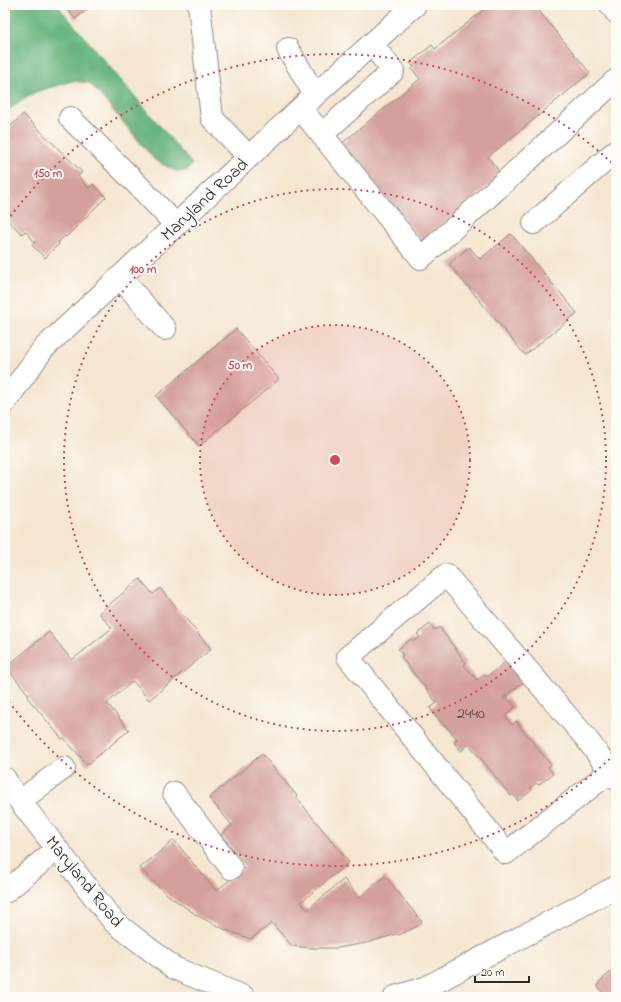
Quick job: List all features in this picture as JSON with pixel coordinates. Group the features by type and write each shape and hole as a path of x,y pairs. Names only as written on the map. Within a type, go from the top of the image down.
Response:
{"street":[{"name":"Maryland Road","path":"5,402 43,349 308,102 415,5"},
{"path":"611,5 616,12"},
{"path":"199,6 212,118 249,157"},
{"path":"322,134 393,71 372,44"},
{"path":"288,49 322,134 421,258 616,80"},
{"path":"70,118 133,180 176,226"},
{"path":"534,223 616,151"},
{"path":"120,277 165,329"},
{"path":"446,575 586,738 613,775 506,853 348,657 446,575"},
{"path":"20,801 64,768"},
{"name":"Maryland Road","path":"5,780 114,922 174,968 244,997"},
{"path":"174,793 231,868"},
{"path":"5,892 57,849"},
{"path":"395,997 425,988 616,887"}],"green space":[{"path":"5,5 57,5 192,164 187,171 175,171 155,160 90,83 72,81 35,92 5,112"}],"building":[{"path":"64,5 93,5 75,19"},
{"path":"485,5 534,5 590,73 488,157 502,175 422,241 341,144 420,79 412,69 414,67 410,63 432,45 435,49 487,7"},
{"path":"23,114 82,172 78,176 89,188 93,184 106,197 66,237 65,236 58,242 59,244 45,258 32,245 35,242 25,231 22,234 5,218 5,132"},
{"path":"511,234 577,313 525,355 449,264 469,247 480,259"},
{"path":"236,329 279,379 199,446 156,396"},
{"path":"140,579 153,594 160,588 211,649 149,700 133,681 107,703 129,730 87,765 64,738 62,739 27,697 29,695 6,667 49,632 72,660 112,628 99,613"},
{"path":"430,624 435,630 439,627 466,663 464,665 477,680 485,674 487,677 518,652 535,673 503,698 505,700 507,697 515,707 505,716 512,725 516,721 551,765 548,767 553,774 538,785 536,783 530,788 532,790 518,801 513,794 511,796 469,744 461,751 454,742 457,739 445,725 444,726 430,708 437,703 401,657 403,655 398,649 411,639 414,641 420,637 417,634"},
{"path":"262,754 349,862 301,902 307,910 344,879 359,898 385,876 422,922 418,926 399,935 397,934 366,943 337,948 292,946 272,923 251,939 226,930 198,916 168,895 140,868 174,840 216,891 247,866 221,835 232,825 209,798"},
{"path":"616,968 616,997 606,997 598,987 598,984"}]}
